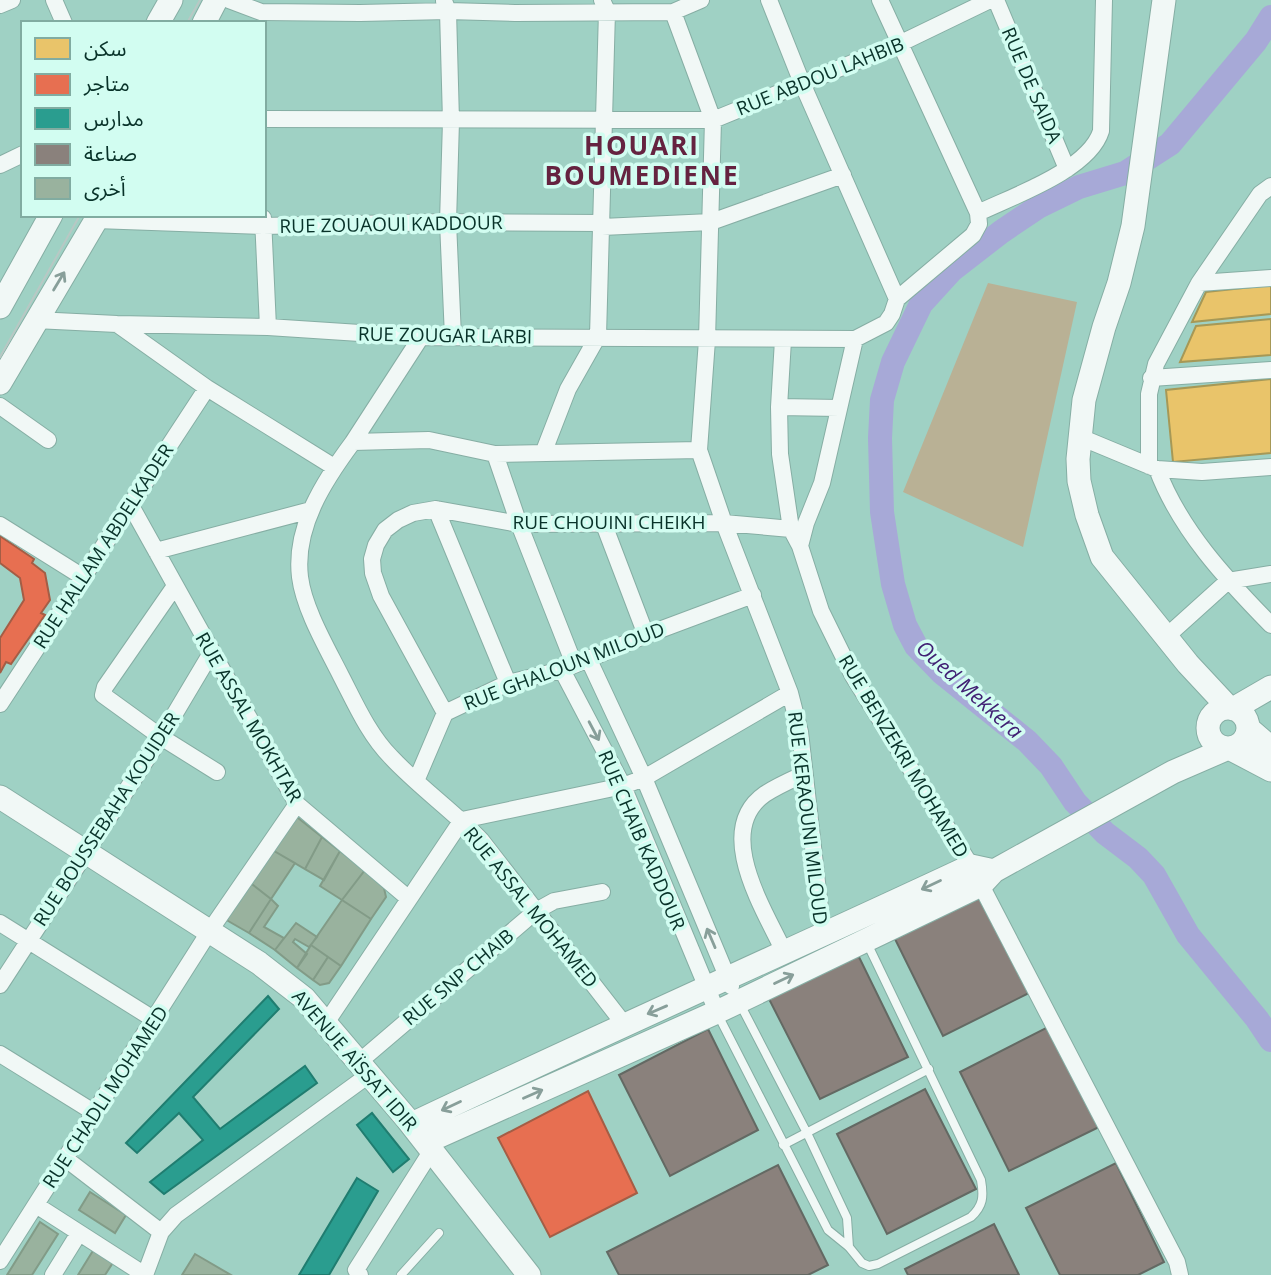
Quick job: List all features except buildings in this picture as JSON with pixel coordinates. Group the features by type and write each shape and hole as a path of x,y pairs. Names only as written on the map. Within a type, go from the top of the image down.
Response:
{"street":[{"path":"0,5 12,0"},
{"path":"54,0 63,21"},
{"path":"159,21 172,0"},
{"path":"205,21 216,0"},
{"path":"229,0 261,17 360,13 446,5 515,13 605,6 673,12 701,0"},
{"path":"769,0 802,83 897,299"},
{"path":"800,546 822,483 855,339 886,323 897,299 974,235 979,224 978,213 880,0"},
{"name":"RUE ABDOU LAHBIB","path":"266,119 713,120 899,44 990,0"},
{"name":"RUE DE SAIDA","path":"996,0 1067,169"},
{"path":"978,213 1067,169 1097,144 1101,131 1104,0"},
{"path":"1164,0 1133,226 1084,400 1079,481 1095,541 1107,563 1188,664 1271,748"},
{"path":"446,5 451,121 448,222 453,337"},
{"path":"544,451 568,389 598,337 605,120 605,6"},
{"path":"673,12 713,120"},
{"name":"RUE KERAOUNI MILOUD","path":"713,120 707,340 699,450 724,523 790,693 800,732 823,935"},
{"path":"0,165 21,156"},
{"name":"RUE ZOUAOUI KADDOUR","path":"98,218 602,225 711,222 844,175"},
{"path":"1271,186 1260,194 1199,284 1161,351 1151,378 1153,467 1188,527 1228,582 1271,625"},
{"path":"0,307 50,217"},
{"path":"0,383 98,218"},
{"path":"263,220 268,327"},
{"path":"1199,284 1271,278"},
{"name":"RUE ZOUGAR LARBI","path":"35,320 268,327 421,337 855,339"},
{"path":"117,324 207,388 334,467"},
{"name":"RUE ASSAL MOHAMED","path":"421,337 334,467 311,510 301,544 300,580 331,655 375,738 389,756 481,840 624,1024"},
{"name":"RUE BENZEKRI MOHAMED","path":"783,340 779,407 780,454 791,529 800,546 821,611 853,677 982,874 1170,1250 1180,1275"},
{"path":"1151,378 1271,370"},
{"name":"RUE HALLAM ABDELKADER","path":"0,705 207,388"},
{"path":"0,406 48,440"},
{"path":"779,407 839,408"},
{"path":"1080,436 1153,467 1202,472 1271,467"},
{"path":"353,442 429,440 495,454 699,450"},
{"name":"RUE CHAIB KADDOUR","path":"495,454 519,524 574,664 716,1012"},
{"name":"RUE ASSAL MOKHTAR","path":"130,504 211,653 298,804 408,898"},
{"path":"436,509 508,683"},
{"name":"RUE CHOUINI CHEIKH","path":"445,713 381,596 373,573 372,559 385,530 413,513 436,509 519,524 724,523 791,529"},
{"path":"156,551 311,510"},
{"path":"603,523 646,635"},
{"path":"0,525 83,578"},
{"path":"1167,636 1228,582 1271,574"},
{"path":"175,586 103,692 105,699 217,772"},
{"name":"RUE GHALOUN MILOUD","path":"416,781 445,713 508,683 574,664 753,594"},
{"name":"RUE BOUSSEBAHA KOUIDER","path":"0,985 161,737 211,653"},
{"path":"574,664 644,778 738,1001"},
{"path":"1188,664 1207,728 1216,745 1271,770"},
{"path":"1240,717 1271,688"},
{"path":"326,1023 462,820 623,786 644,778 790,693"},
{"path":"1170,774 1207,728 1217,711 1240,717"},
{"path":"356,1273 423,1139 624,1024 823,935 1023,856 1170,774 1244,740 1240,717"},
{"path":"785,954 748,872 741,839 745,820 764,795 804,774"},
{"name":"AVENUE AÏSSAT IDIR","path":"0,797 281,979 326,1023 365,1068 529,1275"},
{"name":"RUE CHADLI MOHAMED","path":"0,1261 209,932 298,804"},
{"path":"423,1139 716,1012 866,940 982,874"},
{"name":"RUE SNP CHAIB","path":"161,1232 176,1215 365,1068 536,911 554,901 602,892"},
{"path":"0,923 155,1020"},
{"path":"0,1054 95,1114"},
{"path":"36,1205 145,1275 161,1232 66,1159"},
{"path":"53,1275 79,1233"}],"lane":[{"path":"716,1012 828,1230 849,1247 862,1263 869,1266 878,1264 971,1217 979,1209 984,1195 981,1181 866,940"},
{"path":"738,1001 807,1133 847,1218 849,1247"},
{"path":"783,1145 929,1069"},
{"path":"401,1275 439,1233"}],"shaded area":[{"path":"988,283 1077,302 1023,547 903,492"}],"waterway":[{"name":"Oued Mekkera","path":"1271,17 1256,41 1170,144 1125,173 1079,187 1038,207 952,270 921,304 893,362 882,400 880,438 882,512 893,584 905,625 916,646 942,673 1027,741 1051,766 1075,802 1105,833 1138,858 1154,875 1188,935 1271,1040"}],"tram line":[{"path":"188,21 200,0"},
{"path":"0,357 79,217"}],"district":[{"name":"HOUARI BOUMEDIENE","path":"642,160"}]}
